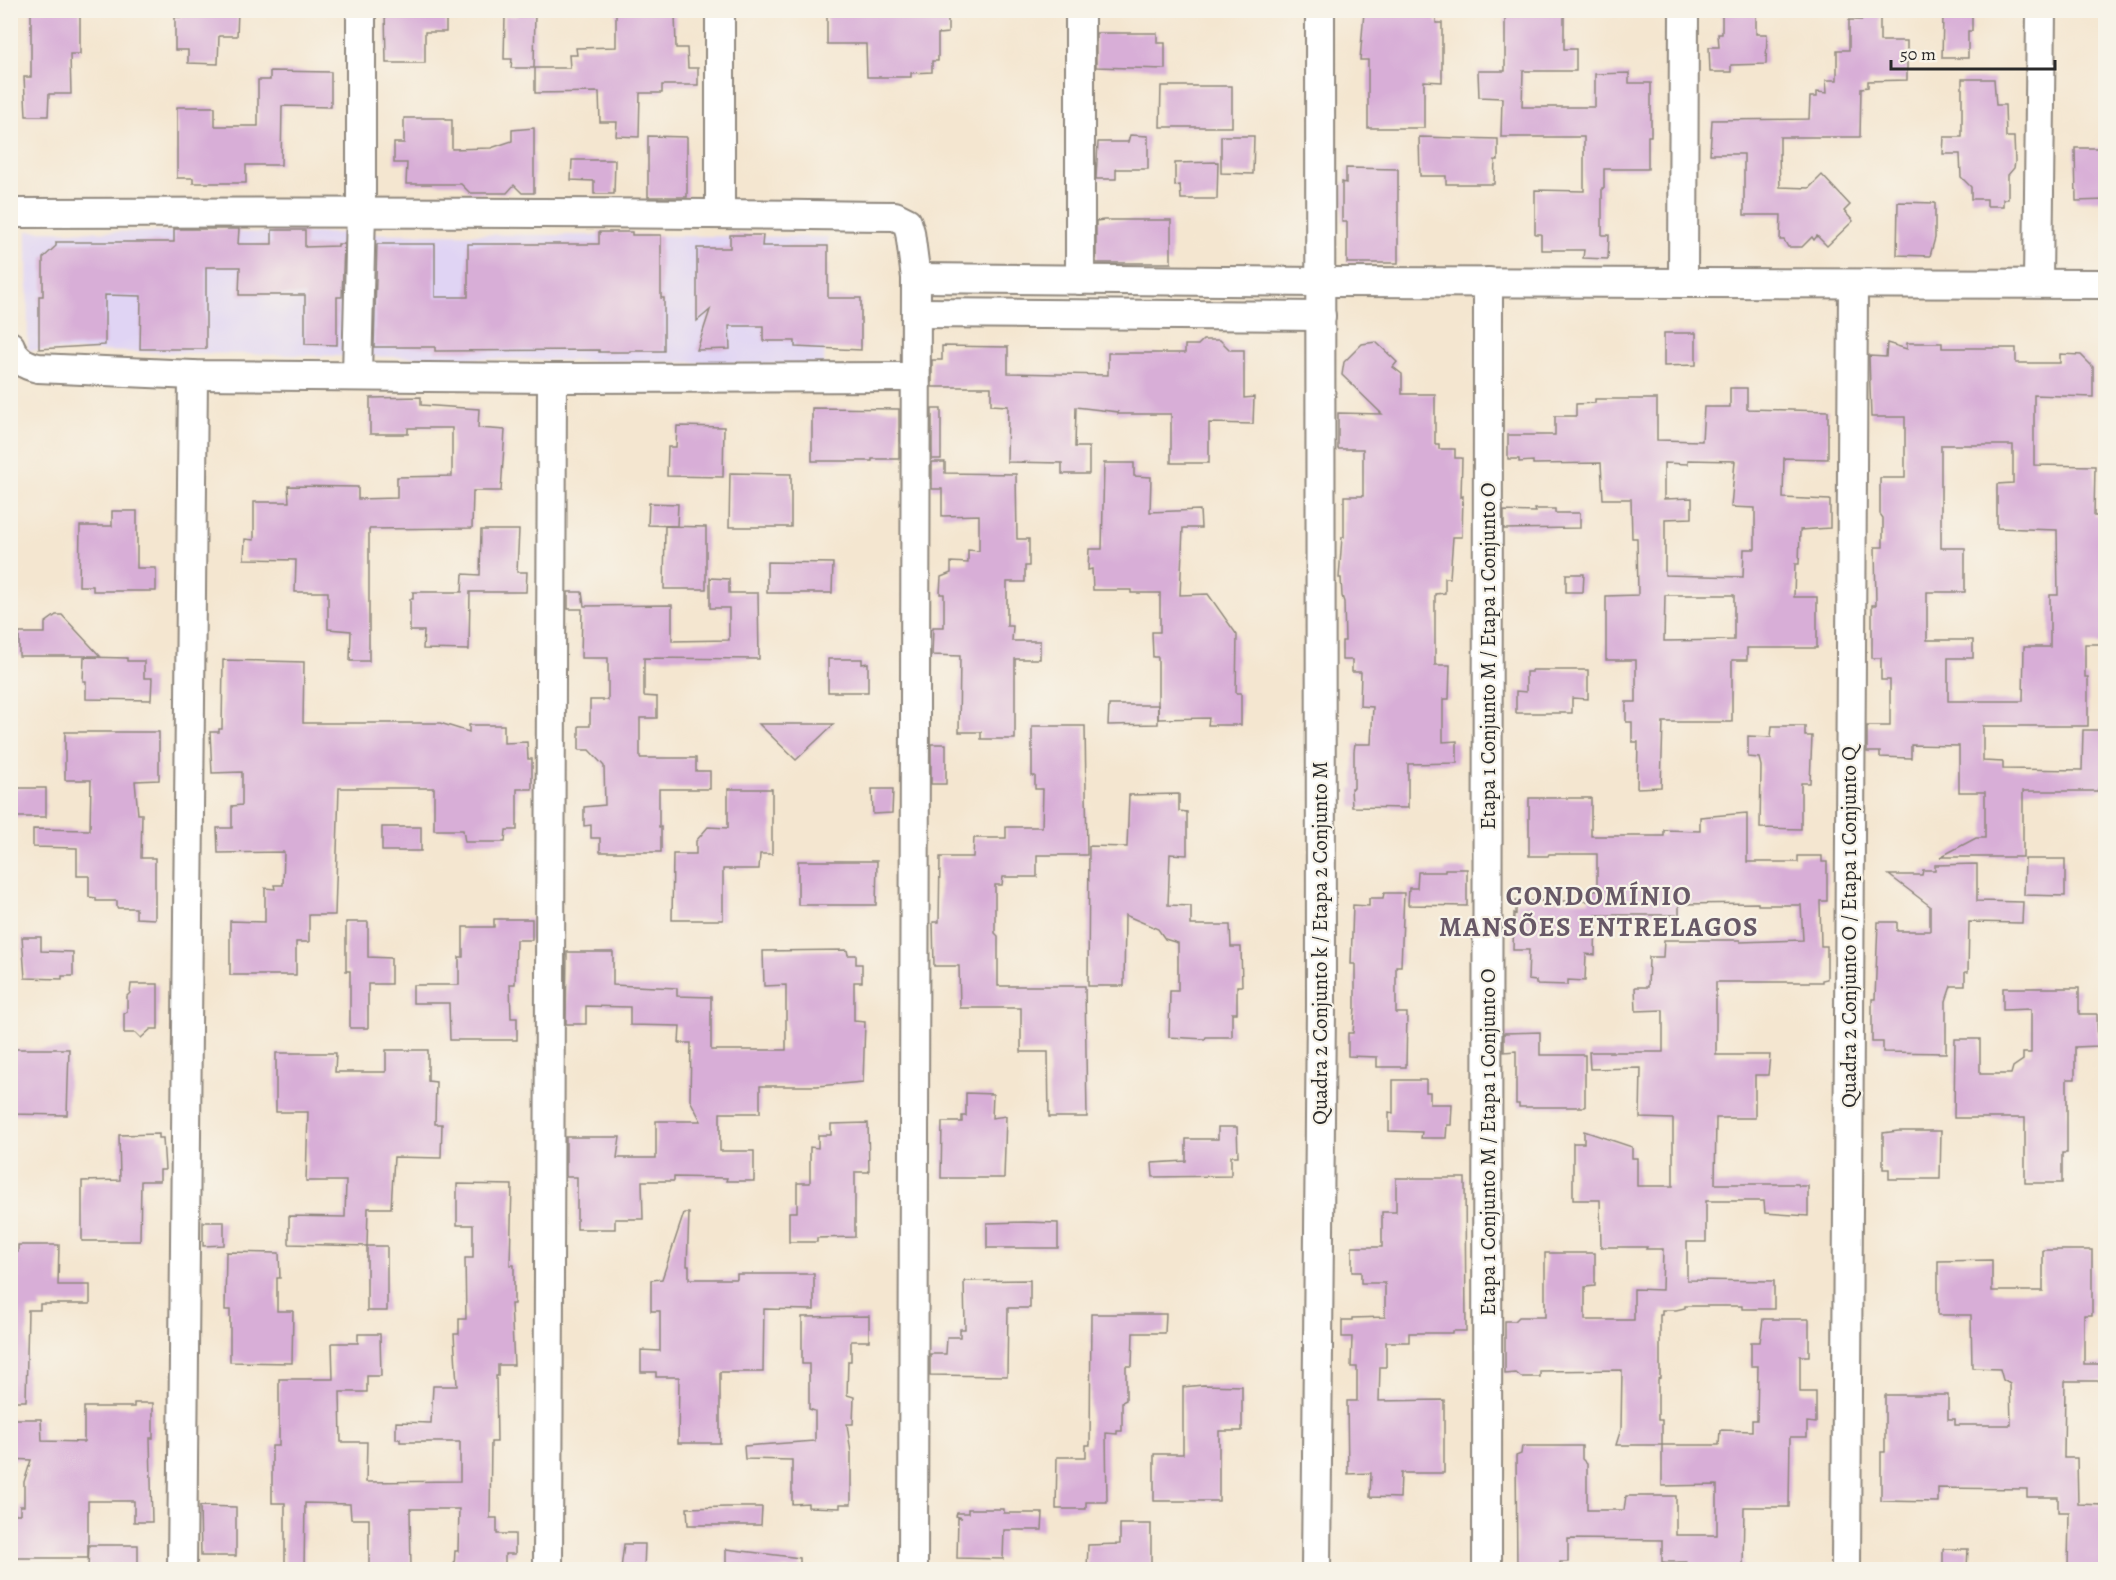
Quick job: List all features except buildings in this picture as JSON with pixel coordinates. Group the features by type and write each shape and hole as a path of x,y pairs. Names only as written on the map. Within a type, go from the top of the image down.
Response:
{"street":[{"path":"357,375 361,10"},
{"path":"720,10 720,214"},
{"path":"1080,10 1080,280"},
{"name":"Quadra 2 Conjunto k / Etapa 2 Conjunto M","path":"1316,1569 1321,1005 1320,10"},
{"path":"1683,283 1684,10"},
{"path":"2038,283 2041,10"},
{"path":"10,213 360,211 720,214 895,216 907,222 916,278 913,1569"},
{"path":"916,278 1321,282 2106,284"},
{"name":"Etapa 1 Conjunto M / Etapa 1 Conjunto O","path":"1487,1569 1488,282"},
{"name":"Quadra 2 Conjunto O / Etapa 1 Conjunto Q","path":"1846,1569 1853,284"},
{"path":"916,313 1321,316"},
{"path":"10,346 21,362 38,368 193,375 552,378 915,377"},
{"path":"182,1569 193,375"},
{"path":"548,1569 552,378"}],"shaded area":[{"path":"27,231 828,237 824,365 28,350"}],"district":[{"name":"CONDOMÍNIO MANSÕES ENTRELAGOS","path":"1599,912"}]}
